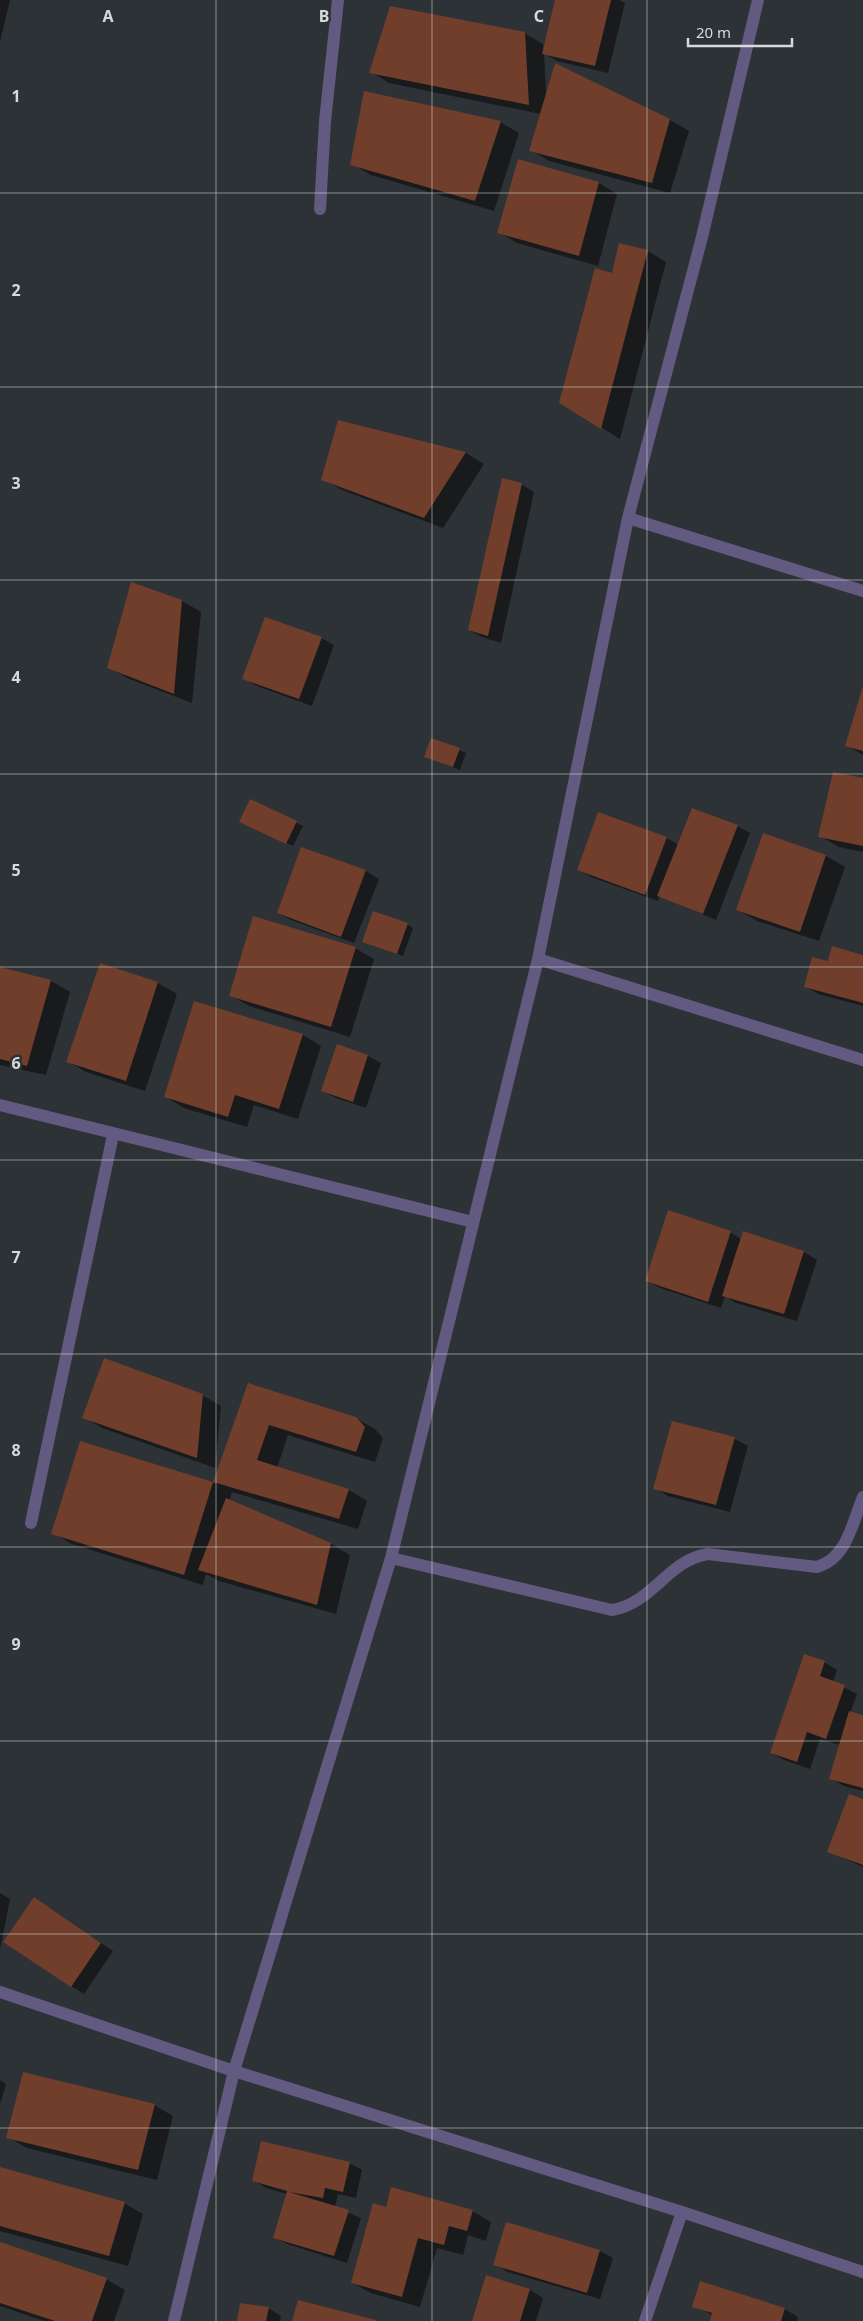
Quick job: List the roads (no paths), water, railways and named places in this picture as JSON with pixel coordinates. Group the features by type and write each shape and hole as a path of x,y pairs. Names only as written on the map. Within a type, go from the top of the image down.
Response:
{"street":[{"path":"320,209 325,121 338,0"},
{"path":"174,2321 234,2071 391,1558 538,960 628,518 702,237 758,0"},
{"path":"628,518 863,591"},
{"path":"538,960 863,1060"},
{"path":"0,1105 473,1222"},
{"path":"31,1523 113,1134"},
{"path":"391,1558 612,1610 626,1607 644,1598 693,1556 708,1554 817,1567 830,1564 841,1553 863,1497"},
{"path":"0,1992 234,2071 682,2212 863,2272"},
{"path":"644,2321 682,2212"}]}
